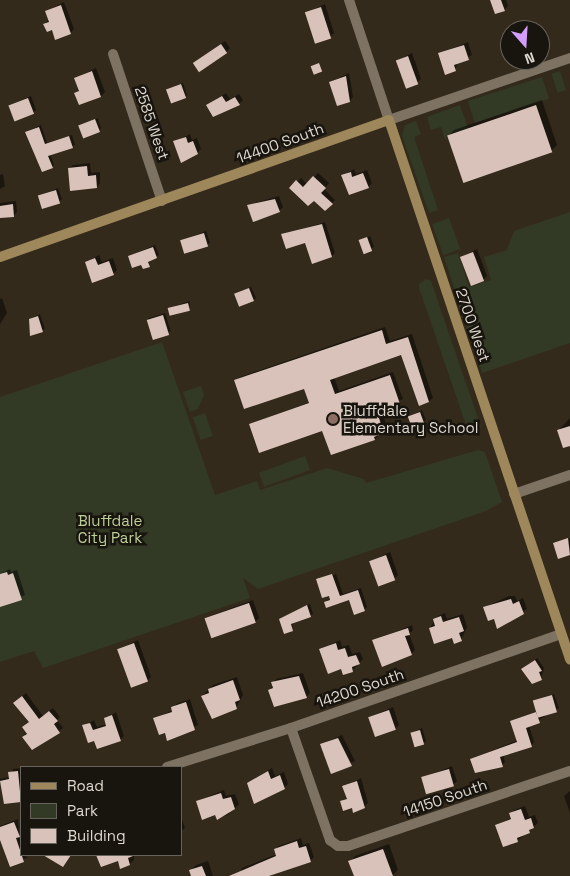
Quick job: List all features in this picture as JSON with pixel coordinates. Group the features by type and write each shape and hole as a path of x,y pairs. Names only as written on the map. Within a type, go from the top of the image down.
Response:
{"main road":[{"name":"14400 South","path":"0,257 389,120"},
{"name":"2700 West","path":"389,120 570,659"}],"street":[{"name":"2700 West","path":"349,0 389,120"},
{"name":"2585 West","path":"113,54 162,201"},
{"name":"14400 South","path":"389,120 570,58"},
{"path":"514,494 570,475"},
{"name":"14200 South","path":"170,766 291,728 561,634"},
{"name":"14150 South","path":"291,728 330,840 338,846 348,846 570,771"}],"green space":[{"path":"560,71 566,90 558,93 551,74"},
{"path":"542,77 549,99 475,123 468,101"},
{"path":"460,105 468,128 447,135 445,140 441,127 431,130 427,117"},
{"path":"416,121 421,134 414,137 438,210 429,213 402,136 405,125"},
{"path":"570,212 570,343 482,373 444,257 458,253 469,287 491,280 484,257 507,250 514,231"},
{"path":"449,218 460,249 443,255 432,224"},
{"path":"426,279 431,281 481,427 471,429 466,425 419,288 419,284"},
{"name":"Bluffdale City Park","path":"162,342 215,495 257,481 260,490 327,468 364,479 366,483 478,450 485,452 502,502 486,511 258,589 243,578 250,598 43,668 34,651 0,662 0,397"},
{"path":"201,386 204,395 198,409 190,412 183,392"},
{"path":"205,413 213,436 201,440 193,417"},
{"path":"305,456 310,470 264,487 259,473"}],"building":[{"path":"490,0 501,0 505,11 495,14"},
{"path":"61,5 71,34 55,40 52,30 47,32 43,24 49,22 45,11"},
{"path":"321,7 331,38 315,44 305,12"},
{"path":"221,44 227,53 199,72 193,63"},
{"path":"464,45 469,60 454,65 456,71 445,75 438,53"},
{"path":"408,56 418,84 406,89 396,60"},
{"path":"319,63 322,71 314,75 311,66"},
{"path":"92,71 101,97 79,105 74,93 79,91 74,78"},
{"path":"346,76 350,102 337,106 329,82"},
{"path":"181,84 186,98 171,104 166,89"},
{"path":"222,96 226,102 235,97 240,105 213,117 206,105"},
{"path":"28,98 34,114 14,121 8,106"},
{"path":"536,105 552,152 463,183 447,136"},
{"path":"95,119 100,132 83,139 78,125"},
{"path":"39,127 45,144 69,136 73,148 48,156 53,168 42,172 25,132"},
{"path":"186,137 188,143 193,141 198,154 181,163 173,141"},
{"path":"87,166 88,176 96,175 97,188 70,191 68,168"},
{"path":"351,172 352,177 363,173 369,188 349,195 341,175"},
{"path":"313,176 326,188 321,193 333,204 325,211 314,201 308,206 289,188 296,180 303,187"},
{"path":"56,190 60,203 42,209 38,196"},
{"path":"275,199 280,212 253,222 247,205"},
{"path":"13,204 14,217 0,218 0,206"},
{"path":"322,224 332,257 312,264 305,243 286,249 281,234"},
{"path":"204,233 208,246 184,254 180,240"},
{"path":"367,237 372,251 364,254 359,240"},
{"path":"153,247 157,258 148,262 150,267 143,269 141,265 132,268 128,256"},
{"path":"473,252 484,281 471,286 460,257"},
{"path":"95,258 98,265 109,261 114,275 92,283 85,262"},
{"path":"249,288 254,301 239,307 234,294"},
{"path":"188,303 190,311 170,316 168,308"},
{"path":"163,315 169,335 153,340 147,320"},
{"path":"38,316 43,332 30,336 29,319"},
{"path":"382,330 386,344 408,337 429,402 419,406 401,355 330,380 335,394 390,375 400,404 377,412 384,433 374,437 375,440 331,455 322,431 259,453 249,424 309,403 304,389 244,409 234,380"},
{"path":"420,412 424,423 412,428 408,416"},
{"path":"570,426 570,446 563,448 557,430"},
{"path":"568,538 570,555 558,559 553,543"},
{"path":"386,555 395,580 378,587 369,561"},
{"path":"7,572 8,575 13,573 22,600 0,607 0,574"},
{"path":"332,574 340,596 358,590 365,611 354,615 349,600 326,608 324,602 330,600 329,596 322,598 316,579"},
{"path":"511,599 513,604 519,601 524,614 497,629 494,619 488,621 483,607"},
{"path":"249,603 256,623 211,638 205,618"},
{"path":"307,605 311,617 291,624 293,631 284,634 279,619"},
{"path":"441,616 443,622 459,617 464,631 459,633 462,641 454,644 452,638 434,644 429,628 435,626 433,619"},
{"path":"408,628 410,635 405,636 412,655 382,667 372,640"},
{"path":"134,643 148,682 131,688 117,649"},
{"path":"336,643 338,650 345,648 348,657 356,655 360,664 352,667 353,672 343,675 341,669 328,674 319,649"},
{"path":"535,660 542,671 539,672 542,680 532,684 521,669"},
{"path":"299,676 307,698 274,707 268,690 273,688 271,682"},
{"path":"233,680 240,700 235,702 237,709 212,719 201,696 209,693 208,689"},
{"path":"552,695 557,712 538,718 533,701"},
{"path":"22,696 39,719 49,711 58,721 54,724 60,733 32,750 22,737 27,734 22,727 29,722 13,703"},
{"path":"186,702 195,730 167,741 165,733 159,735 153,718 172,712 171,707"},
{"path":"389,710 396,730 375,737 368,717"},
{"path":"536,712 540,723 526,728 532,747 500,757 503,767 475,773 470,759 517,742 510,721"},
{"path":"112,715 121,741 97,749 94,741 88,743 82,725 90,723 93,730 106,726 104,718"},
{"path":"420,730 424,744 415,747 410,733"},
{"path":"338,738 352,766 331,774 320,744"},
{"path":"449,769 454,786 426,794 421,777"},
{"path":"18,771 20,802 4,804 0,781 9,779 8,772"},
{"path":"268,771 271,779 280,775 285,789 254,804 247,783"},
{"path":"357,781 365,808 353,813 352,808 343,811 340,801 347,799 342,786"},
{"path":"221,793 223,799 231,797 235,809 217,820 215,815 202,820 196,801"},
{"path":"521,809 525,820 531,818 534,828 529,830 530,833 517,838 518,842 503,847 495,825 511,819 509,813"},
{"path":"14,822 20,837 16,838 20,856 22,856 24,862 10,867 0,840 0,827"},
{"path":"297,841 299,848 306,846 311,862 269,876 229,876 276,856 274,849"},
{"path":"383,849 393,876 354,876 348,861"},
{"path":"45,856 70,856 63,867"},
{"path":"96,856 133,856 128,858 130,865 120,869 118,861 101,867"},
{"path":"202,866 206,876 191,876 189,870"}],"place":[{"name":"Bluffdale Elementary School","path":"333,419"}]}
